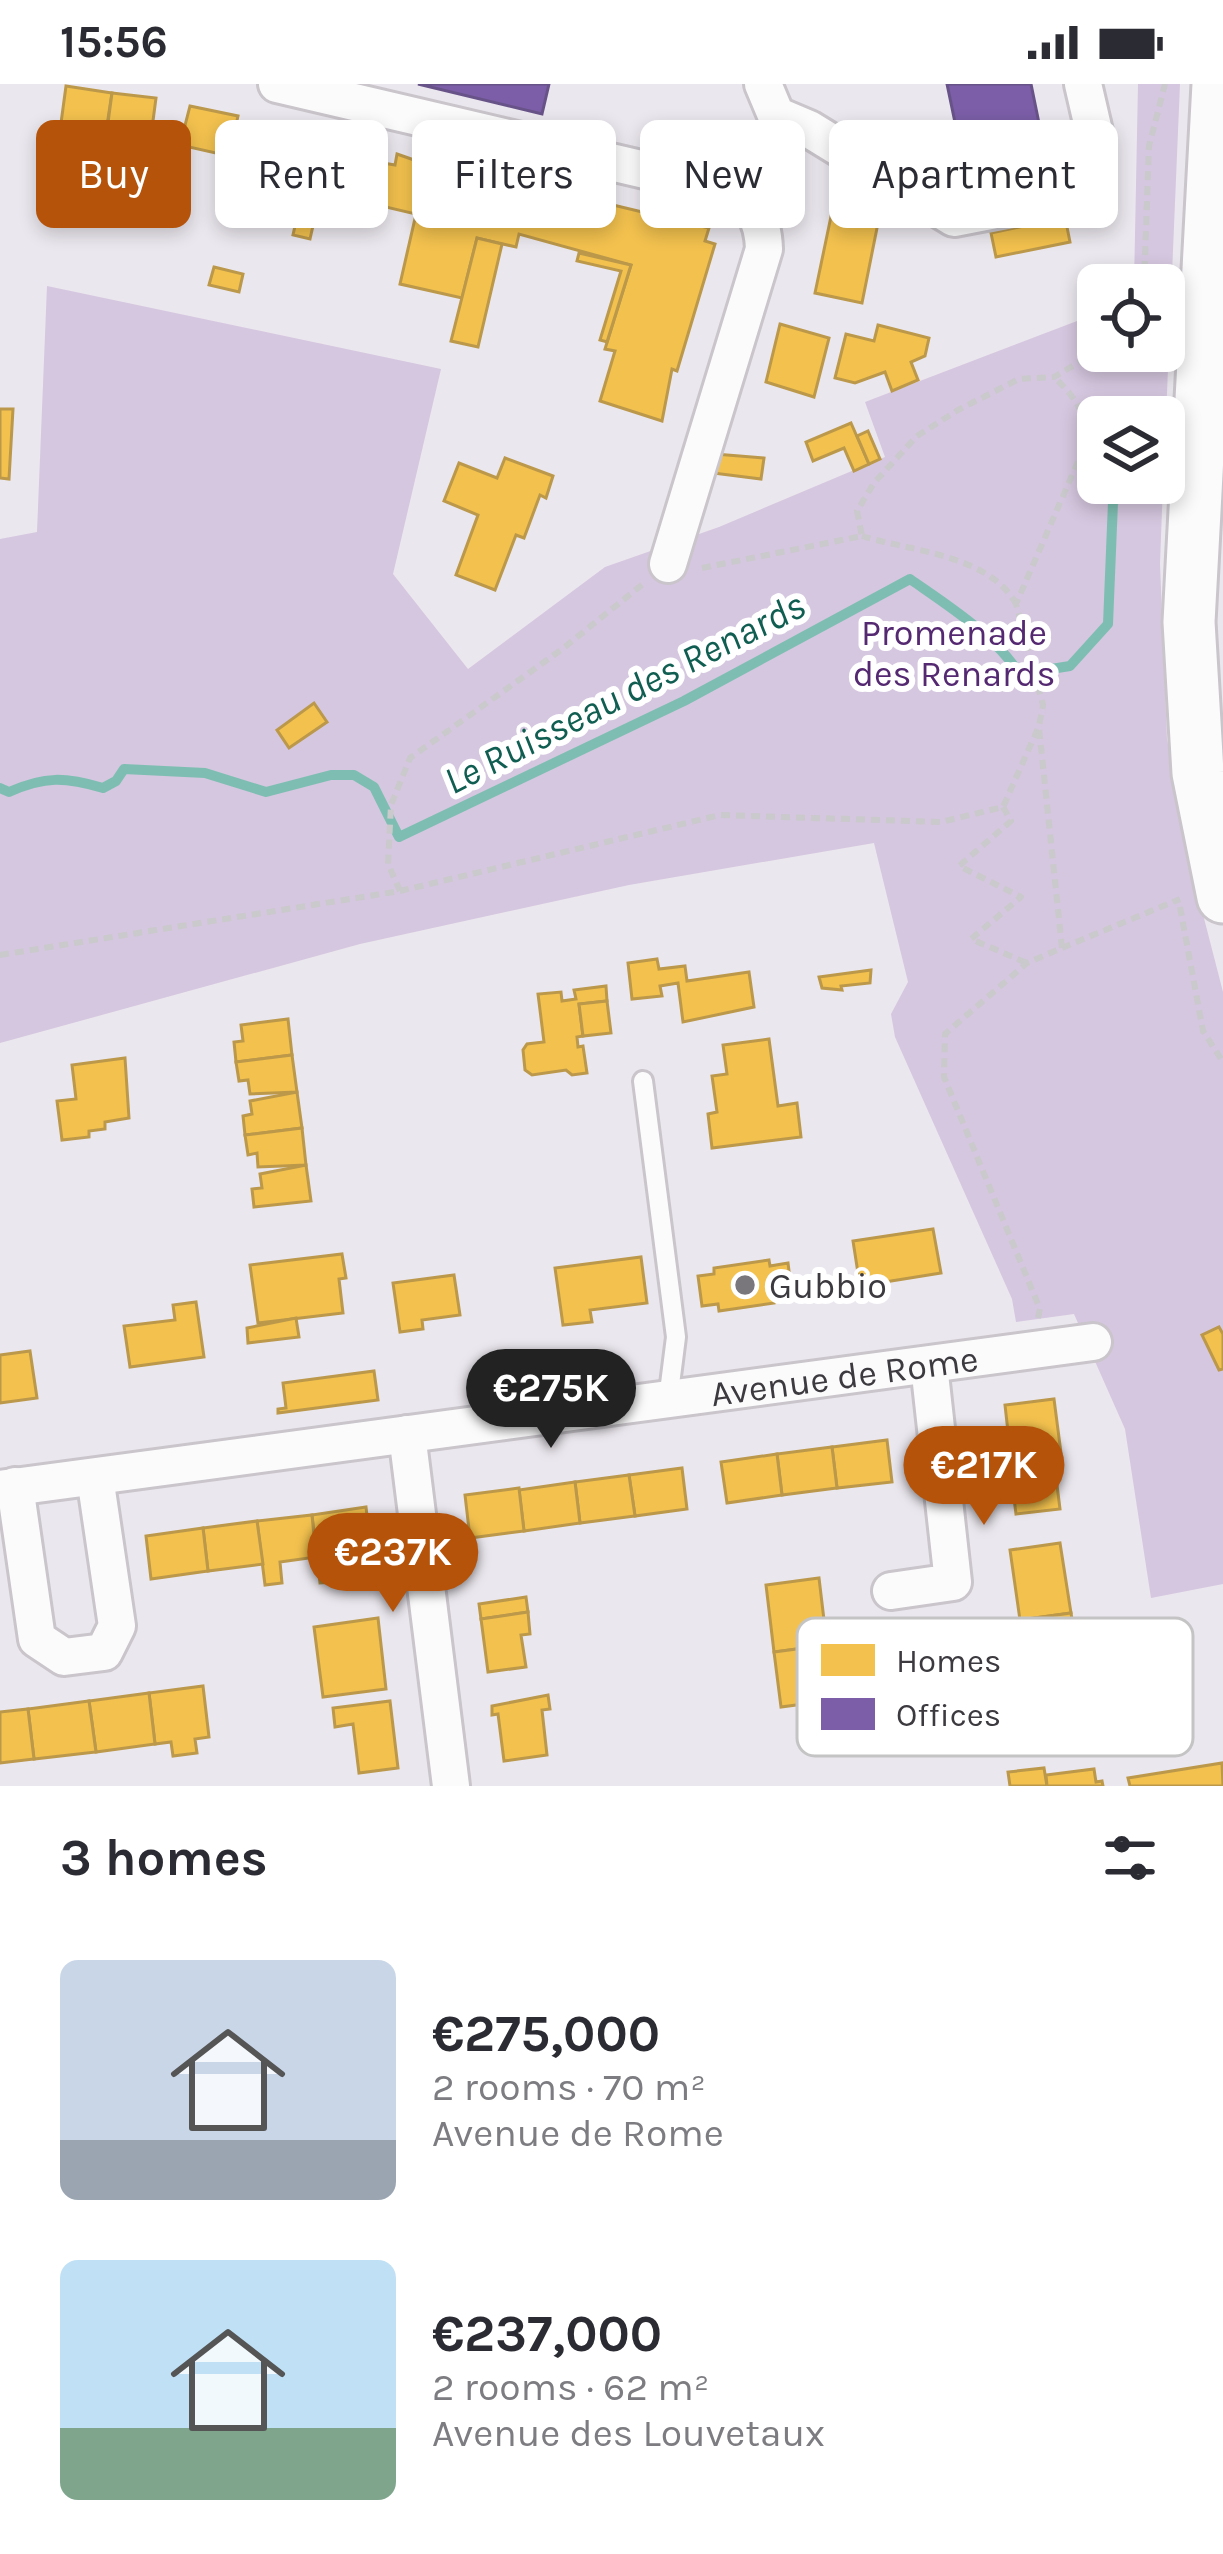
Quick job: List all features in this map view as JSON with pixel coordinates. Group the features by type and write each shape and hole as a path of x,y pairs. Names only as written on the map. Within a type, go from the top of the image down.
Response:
{"main road":[{"path":"1207,891 1189,622 1218,84"}],"street":[{"path":"277,84 640,169"},
{"path":"764,84 762,89 776,115 809,129 954,218 1070,196 1096,140 1083,84"},
{"path":"668,564 764,249 763,228"},
{"name":"Avenue de Rome","path":"95,1477 117,1626 104,1652 64,1657 37,1639 8,1488 1093,1342"},
{"path":"891,1591 953,1582 929,1365"},
{"path":"407,1434 451,1786"}],"lane":[{"path":"643,1081 676,1337 668,1400"}],"path":[{"path":"1145,264 1150,146 1165,84"},
{"path":"805,139 809,129"},
{"path":"862,536 857,511 874,483 917,436 1019,380 1054,377 1077,363"},
{"path":"1016,604 1087,431 1078,400 1054,377"},
{"path":"400,891 388,864 391,806 410,758 561,650 668,564 695,570 862,536 988,575 1010,592 1016,604 1042,705 1039,726 1062,948"},
{"path":"1003,807 1039,726"},
{"path":"0,955 400,891 720,815 940,822 1003,807"},
{"path":"1003,807 1012,821 959,866 1021,897 971,939 1027,963"},
{"path":"1033,1350 1040,1309 944,1078 945,1034 1027,963 1207,891"},
{"path":"1207,891 1192,957 1203,1031 1223,1062"}],"green space":[{"path":"1138,84 1180,84 1172,264 1134,264"},
{"name":"Promenade des Renards","path":"47,286 441,369 393,574 468,669 605,567 719,527 885,457 865,402 1077,321 1077,372 1168,372 1167,396 1077,396 1077,504 1162,504 1167,739 1223,992 1223,1584 1151,1598 1125,1429 1074,1314 1016,1322 1012,1299 895,1037 891,1014 908,982 874,843 629,885 360,944 0,1043 0,539 37,532"}],"building: Homes":[{"path":"66,86 112,93 108,120 61,120"},
{"path":"112,93 156,98 153,120 108,120"},
{"path":"190,106 238,116 237,120 215,120 215,153 191,147 191,120 186,120"},
{"path":"397,154 412,159 412,213 388,207 388,164 395,165"},
{"path":"616,206 640,211 640,228 709,228 705,241 715,244 677,371 672,369 662,421 600,401 615,351 605,349 631,265 519,234 516,247 477,238 462,298 400,284 413,228 616,228"},
{"path":"829,226 877,228 862,303 815,293"},
{"path":"295,228 312,228 310,239 293,235"},
{"path":"1067,228 1070,242 996,257 991,233"},
{"path":"477,238 502,244 478,347 451,341"},
{"path":"579,253 631,265 607,342 600,340 621,271 577,261"},
{"path":"214,267 243,274 239,292 209,285"},
{"path":"780,324 829,338 814,397 766,382"},
{"path":"878,325 929,338 925,356 911,362 918,380 892,391 885,372 855,383 835,378 846,334 874,341"},
{"path":"0,409 13,409 9,479 0,478"},
{"path":"851,423 869,464 854,471 844,448 813,461 806,442"},
{"path":"868,431 880,459 869,464 857,436"},
{"path":"715,454 764,458 761,479 713,473"},
{"path":"505,458 553,476 546,498 540,495 524,538 516,535 495,590 456,575 478,515 444,501 459,463 497,478"},
{"path":"314,703 327,722 289,748 277,730"},
{"path":"657,959 659,969 685,966 687,981 749,972 754,1007 683,1022 678,983 660,986 662,996 632,999 628,963"},
{"path":"871,970 870,983 841,986 842,990 822,988 819,977"},
{"path":"606,986 607,1001 579,1004 583,1036 577,1037 578,1047 583,1046 587,1073 572,1075 566,1070 532,1075 525,1070 527,1044 544,1042 538,994 561,992 562,1001 576,999 574,990"},
{"path":"607,1001 611,1033 583,1036 579,1004"},
{"path":"288,1019 292,1055 236,1062 234,1042 243,1041 241,1025"},
{"path":"769,1039 778,1106 797,1103 801,1137 712,1148 708,1114 717,1112 712,1076 727,1074 723,1045"},
{"path":"292,1055 297,1092 250,1094 248,1080 239,1081 236,1062"},
{"path":"125,1058 129,1118 105,1122 105,1129 89,1131 89,1137 62,1140 57,1101 76,1099 72,1065"},
{"path":"297,1092 302,1128 245,1135 243,1116 252,1114 250,1101"},
{"path":"302,1128 306,1165 258,1167 257,1153 248,1155 245,1135"},
{"path":"306,1165 311,1201 254,1207 252,1189 262,1188 260,1174"},
{"path":"933,1229 941,1273 860,1286 853,1241"},
{"path":"342,1254 343,1313 258,1323 250,1265"},
{"path":"641,1257 647,1303 590,1310 592,1322 563,1325 555,1268"},
{"name":"Gubbio","path":"769,1260 770,1266 788,1263 792,1294 773,1296 774,1303 719,1311 718,1304 702,1306 698,1276 714,1274 714,1268"},
{"path":"454,1275 460,1315 422,1320 423,1329 400,1332 393,1283"},
{"path":"196,1302 204,1357 130,1367 124,1326 175,1320 173,1305"},
{"path":"296,1318 299,1337 248,1343 247,1328"},
{"path":"1219,1327 1223,1369 1219,1370 1202,1335"},
{"path":"30,1351 37,1398 0,1403 0,1355"},
{"path":"374,1371 378,1400 278,1413 286,1408 283,1383"},
{"path":"1054,1399 1061,1453 1011,1459 1005,1405"},
{"path":"887,1440 892,1482 837,1488 832,1447"},
{"path":"832,1447 837,1488 782,1495 777,1454"},
{"path":"1053,1453 1060,1509 1016,1514 1009,1459"},
{"path":"777,1454 782,1495 727,1503 721,1462"},
{"path":"682,1468 687,1509 635,1516 629,1475"},
{"path":"629,1475 635,1516 580,1523 575,1482"},
{"path":"575,1482 580,1523 524,1531 519,1490"},
{"path":"519,1488 524,1531 470,1538 465,1495"},
{"path":"366,1507 371,1550 330,1555 333,1582 320,1583 312,1515"},
{"path":"312,1515 316,1557 280,1562 282,1583 265,1585 257,1521"},
{"path":"257,1521 263,1564 208,1571 203,1528"},
{"path":"203,1528 208,1571 151,1579 146,1536"},
{"path":"1060,1543 1071,1613 1020,1618 1010,1550"},
{"path":"819,1578 824,1618 797,1618 797,1649 774,1652 766,1585"},
{"path":"526,1597 528,1612 481,1619 479,1604"},
{"path":"528,1612 530,1634 521,1635 526,1667 488,1672 481,1619"},
{"path":"1071,1613 1072,1618 1035,1618"},
{"path":"378,1618 386,1689 323,1697 314,1627"},
{"path":"797,1649 797,1705 781,1707 774,1652"},
{"path":"203,1686 209,1737 195,1739 197,1753 173,1756 171,1742 155,1744 149,1693"},
{"path":"149,1693 155,1744 96,1752 89,1701"},
{"path":"548,1695 550,1709 542,1710 547,1755 504,1761 498,1714 492,1715 492,1706"},
{"path":"89,1701 96,1752 34,1759 28,1709"},
{"path":"390,1701 398,1768 359,1773 353,1724 335,1727 333,1708"},
{"path":"28,1709 34,1759 0,1763 0,1712"},
{"path":"1222,1763 1223,1786 1130,1786 1128,1778"},
{"path":"1044,1768 1047,1786 1010,1786 1008,1772"},
{"path":"1094,1769 1096,1782 1102,1781 1103,1786 1047,1786 1046,1775"}],"building: Offices":[{"path":"418,84 549,84 542,114"},
{"path":"947,84 1031,84 1038,120 954,120"}],"waterway":[{"name":"Le Ruisseau des Renards","path":"0,788 9,792 55,780 103,788 124,769 205,773 266,792 331,775 354,775 374,787 399,837 684,701 910,579 983,633 1020,674 1070,666 1108,624 1113,504"}],"place":[{"name":"Gubbio","path":"745,1285"}]}
